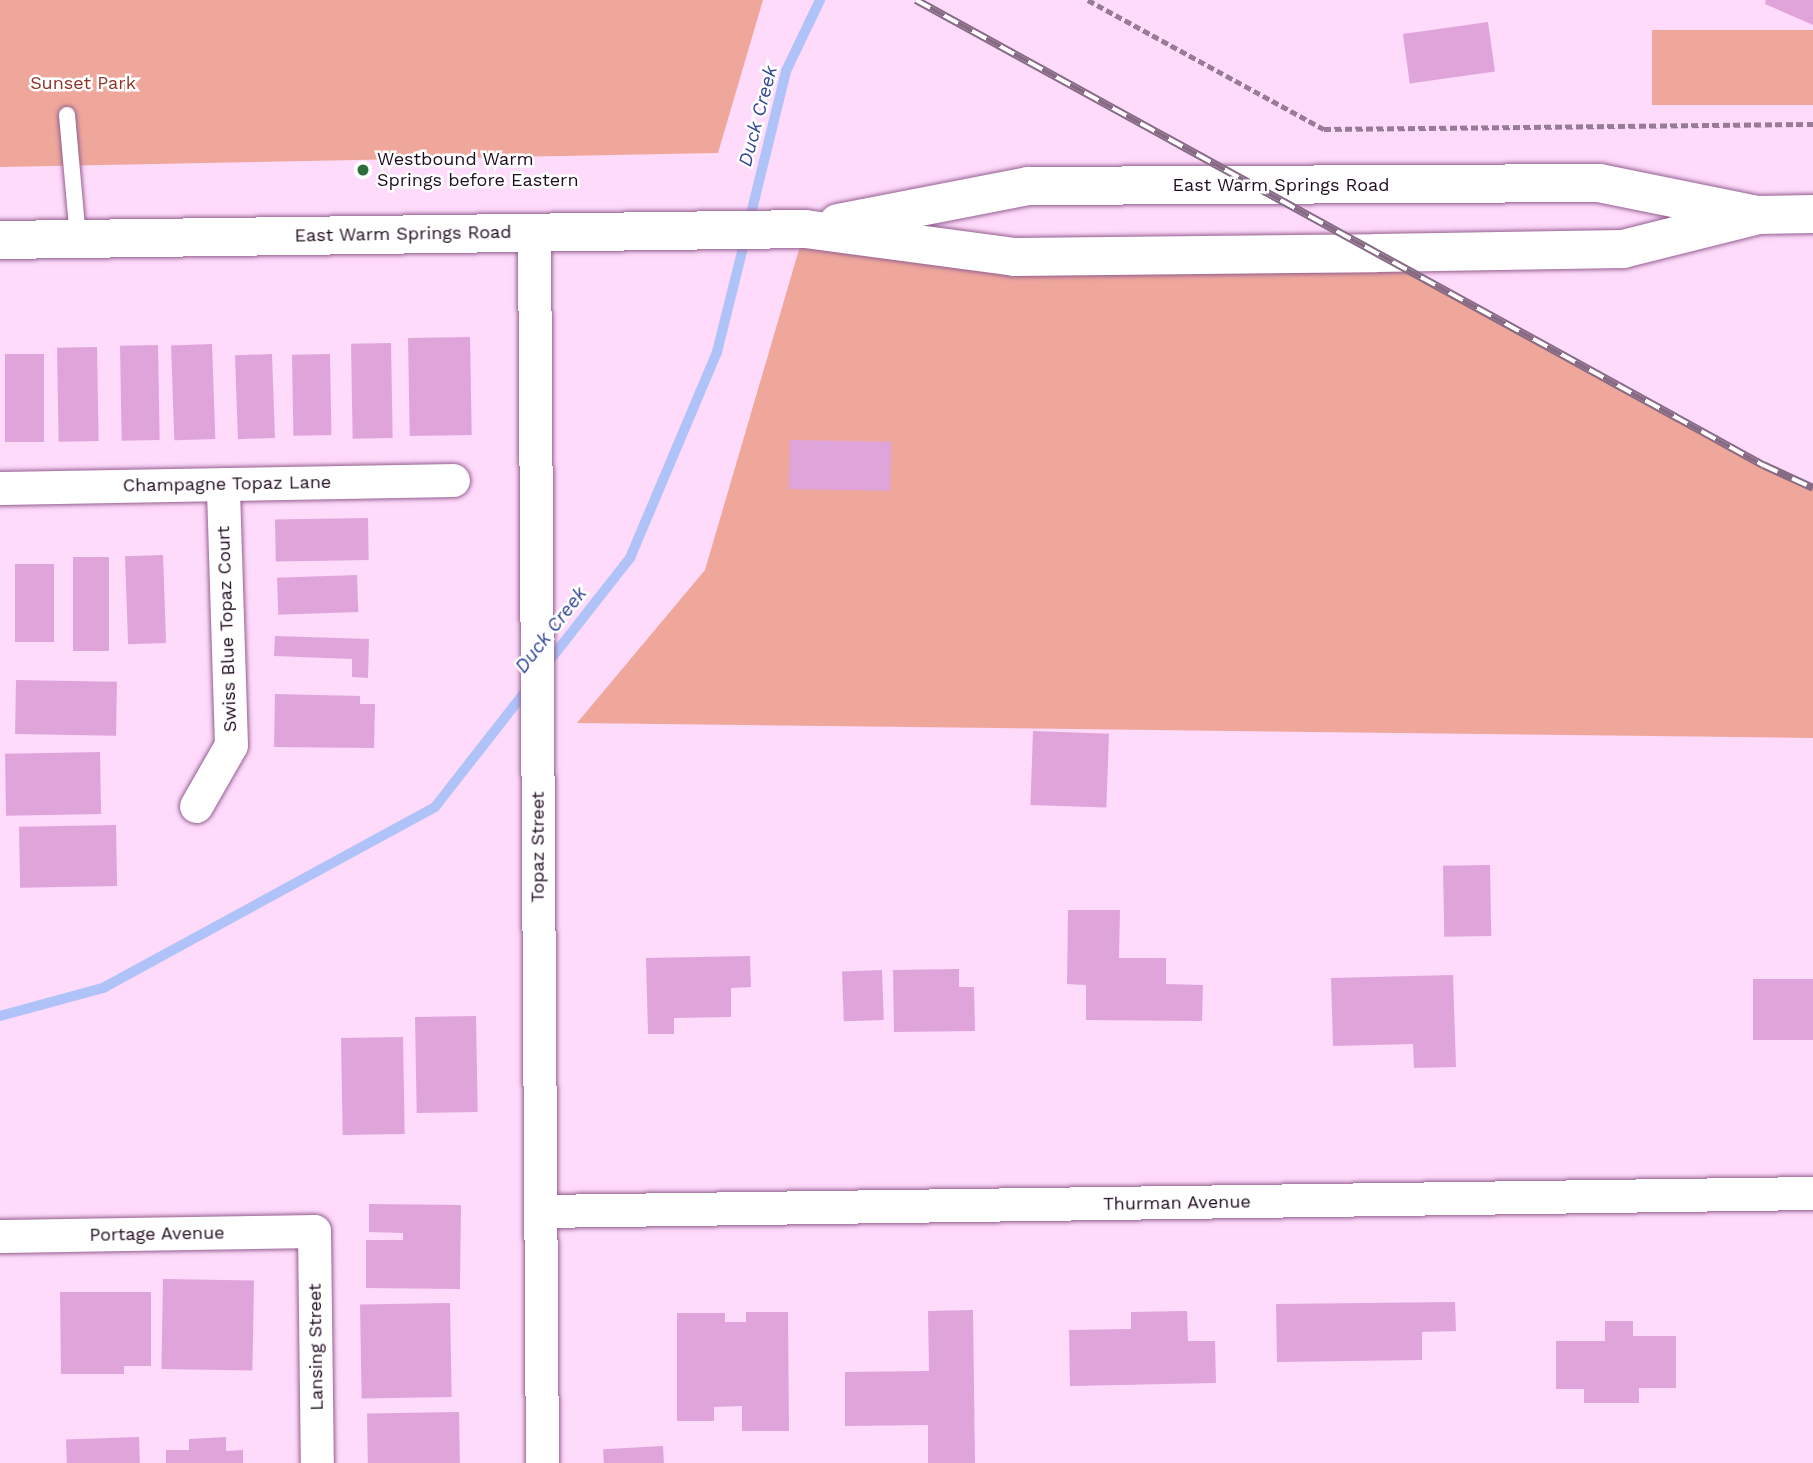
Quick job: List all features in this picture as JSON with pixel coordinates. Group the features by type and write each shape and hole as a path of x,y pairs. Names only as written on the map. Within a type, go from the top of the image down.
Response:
{"main road":[{"name":"East Warm Springs Road","path":"805,229 1028,186 1599,183 1758,215 1813,214"},
{"name":"East Warm Springs Road","path":"0,240 805,229 1016,257 1390,253 1623,249 1758,215"}],"street":[{"name":"Topaz Street","path":"534,232 542,1463"},
{"name":"Champagne Topaz Lane","path":"0,488 453,480"},
{"name":"Swiss Blue Topaz Court","path":"196,806 231,745 223,484"},
{"name":"Thurman Avenue","path":"540,1212 1813,1193"},
{"name":"Portage Avenue","path":"0,1236 314,1231"},
{"name":"Lansing Street","path":"314,1231 317,1463"}],"lane":[{"path":"67,115 78,239"}],"path":[{"path":"1088,0 1324,130 1813,124"}],"green space":[{"name":"Sunset Park","path":"0,0 763,0 718,153 0,167"},
{"path":"1652,30 1813,30 1813,105 1652,105"},
{"path":"805,229 1376,253 1763,465 1813,488 1813,738 577,723 705,570"}],"building":[{"path":"1766,0 1813,0 1813,25 1765,4"},
{"path":"1488,22 1495,72 1410,83 1403,34"},
{"path":"470,337 472,435 410,436 408,338"},
{"path":"391,343 393,438 353,439 351,344"},
{"path":"212,344 215,439 174,440 171,345"},
{"path":"158,345 160,440 122,441 120,346"},
{"path":"97,347 99,441 59,442 57,348"},
{"path":"5,354 44,354 44,442 5,442"},
{"path":"272,354 275,438 238,439 235,355"},
{"path":"330,354 331,435 293,436 292,355"},
{"path":"790,440 891,442 890,491 789,489"},
{"path":"368,518 369,560 276,562 275,520"},
{"path":"163,555 166,643 128,644 125,556"},
{"path":"73,557 109,557 109,651 73,651"},
{"path":"15,564 54,564 54,642 15,642"},
{"path":"357,575 358,612 278,615 277,578"},
{"path":"275,636 369,639 368,678 352,677 352,659 274,656"},
{"path":"16,680 117,682 116,736 15,734"},
{"path":"275,694 360,696 360,704 375,704 374,748 274,747"},
{"path":"1033,731 1109,734 1106,808 1030,805"},
{"path":"100,752 101,814 6,816 5,754"},
{"path":"116,825 117,886 20,888 19,827"},
{"path":"1490,865 1491,936 1444,937 1443,866"},
{"path":"1068,910 1120,910 1119,958 1166,958 1166,984 1203,985 1202,1021 1086,1020 1086,985 1067,984"},
{"path":"750,956 751,987 731,988 731,1017 674,1018 674,1034 648,1034 646,958"},
{"path":"959,969 959,987 974,987 975,1031 894,1032 893,970"},
{"path":"882,970 884,1020 844,1021 842,971"},
{"path":"1453,975 1456,1067 1414,1068 1413,1044 1333,1046 1331,978"},
{"path":"1753,979 1813,979 1813,1040 1753,1040"},
{"path":"476,1016 478,1112 417,1113 415,1017"},
{"path":"403,1037 405,1134 343,1135 341,1038"},
{"path":"369,1204 461,1205 460,1289 366,1288 366,1240 403,1240 403,1233 369,1232"},
{"path":"163,1279 254,1281 252,1371 161,1369"},
{"path":"60,1292 151,1292 151,1366 124,1366 124,1374 61,1374"},
{"path":"1455,1302 1456,1331 1422,1332 1422,1360 1277,1362 1276,1304"},
{"path":"450,1303 452,1397 362,1399 360,1305"},
{"path":"973,1310 975,1463 928,1463 928,1425 845,1426 845,1372 929,1371 928,1311"},
{"path":"1187,1311 1188,1341 1215,1341 1216,1383 1070,1386 1069,1330 1131,1329 1131,1312"},
{"path":"746,1312 788,1312 789,1431 742,1431 742,1406 714,1407 714,1421 677,1421 677,1313 725,1313 725,1322 746,1322"},
{"path":"1605,1321 1633,1321 1633,1336 1676,1336 1676,1388 1639,1388 1639,1403 1584,1403 1584,1389 1556,1389 1556,1341 1605,1341"},
{"path":"459,1412 460,1463 368,1463 367,1414"},
{"path":"139,1437 140,1463 67,1463 66,1440"},
{"path":"226,1437 226,1451 243,1450 243,1463 166,1463 166,1450 189,1450 189,1439"},
{"path":"663,1446 664,1463 604,1463 603,1449"}],"waterway":[{"name":"Duck Creek","path":"749,222 786,71 820,0"},
{"name":"Duck Creek","path":"546,665 630,558 717,352 746,236"},
{"name":"Duck Creek","path":"0,1016 103,988 435,807 528,688"}],"railway":[{"path":"916,0 1763,465 1813,488"}],"place":[{"name":"Westbound Warm Springs before Eastern","path":"363,170"}]}
